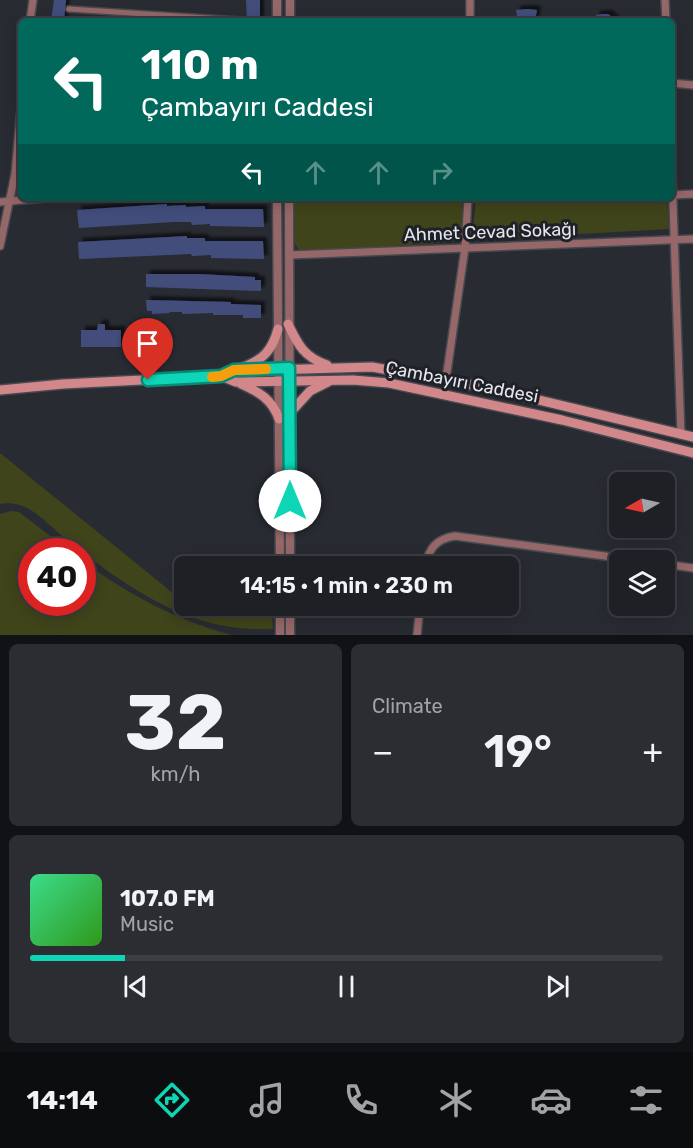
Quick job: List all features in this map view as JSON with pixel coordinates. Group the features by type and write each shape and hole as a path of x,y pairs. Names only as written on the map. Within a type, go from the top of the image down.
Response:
{"main road":[{"path":"288,324 302,350 314,360 332,367"},
{"path":"234,370 248,366 268,352 274,343 278,329"},
{"name":"Çambayırı Caddesi","path":"0,390 63,384 221,376 234,370 372,367 446,379 693,437"},
{"name":"Çambayırı Caddesi","path":"221,376 236,382 334,380 369,381 403,386 562,420 693,453"},
{"path":"289,414 310,391 334,380"},
{"path":"236,382 264,396 275,409 279,419"}],"street":[{"path":"30,18 33,0"},
{"path":"277,0 277,18"},
{"path":"290,0 290,18"},
{"path":"470,0 470,18"},
{"path":"665,0 666,18"},
{"path":"69,9 208,18"},
{"path":"675,83 693,85"},
{"path":"0,246 15,174 18,142"},
{"path":"675,195 693,194"},
{"path":"0,202 18,201"},
{"path":"277,201 278,329 284,369"},
{"path":"280,556 279,419 288,324 289,201"},
{"path":"446,379 465,248 468,201"},
{"path":"673,201 681,435"},
{"name":"Ahmet Cevad Sokağı","path":"289,255 693,239"},
{"path":"284,380 289,414 290,556"},
{"path":"427,556 439,540 455,536 609,557"},
{"path":"675,566 693,568"},
{"path":"280,616 280,635"},
{"path":"290,616 290,635"},
{"path":"417,635 419,616"}],"green space":[{"path":"294,201 462,201 462,234 453,242 300,252 295,244"},
{"path":"476,201 667,201 669,229 472,240"},
{"path":"0,453 174,594 174,610 139,591 96,562 96,538 64,538 32,511 17,504 0,504"},
{"path":"11,511 19,512 53,538 18,538 18,616 96,616 96,570 117,585 174,616 232,635 0,635 0,514"},
{"path":"190,616 272,616 273,629 224,626"}],"building":[{"path":"54,0 66,0 64,18 51,18"},
{"path":"246,0 260,0 260,18 247,18"},
{"path":"516,10 537,10 536,18 515,18"},
{"path":"608,14 613,18 596,18 596,15"},
{"path":"167,204 167,206 186,205 186,207 205,206 205,209 263,209 264,227 210,226 210,224 192,225 191,222 173,222 79,228 77,210"},
{"path":"187,236 187,238 205,238 205,241 263,241 264,259 211,258 211,255 192,256 191,254 79,259 78,242"},
{"path":"146,274 255,277 255,280 261,280 261,291 146,287"},
{"path":"146,300 261,305 261,318 243,318 243,315 213,315 213,313 152,314 152,311 147,311"},
{"path":"98,324 105,324 105,330 121,330 121,347 81,347 81,330 97,330"}],"slow traffic":[{"path":"212,377 234,370 266,369"}],"route":[{"path":"148,380 221,376 234,370 289,368 290,501"}]}
